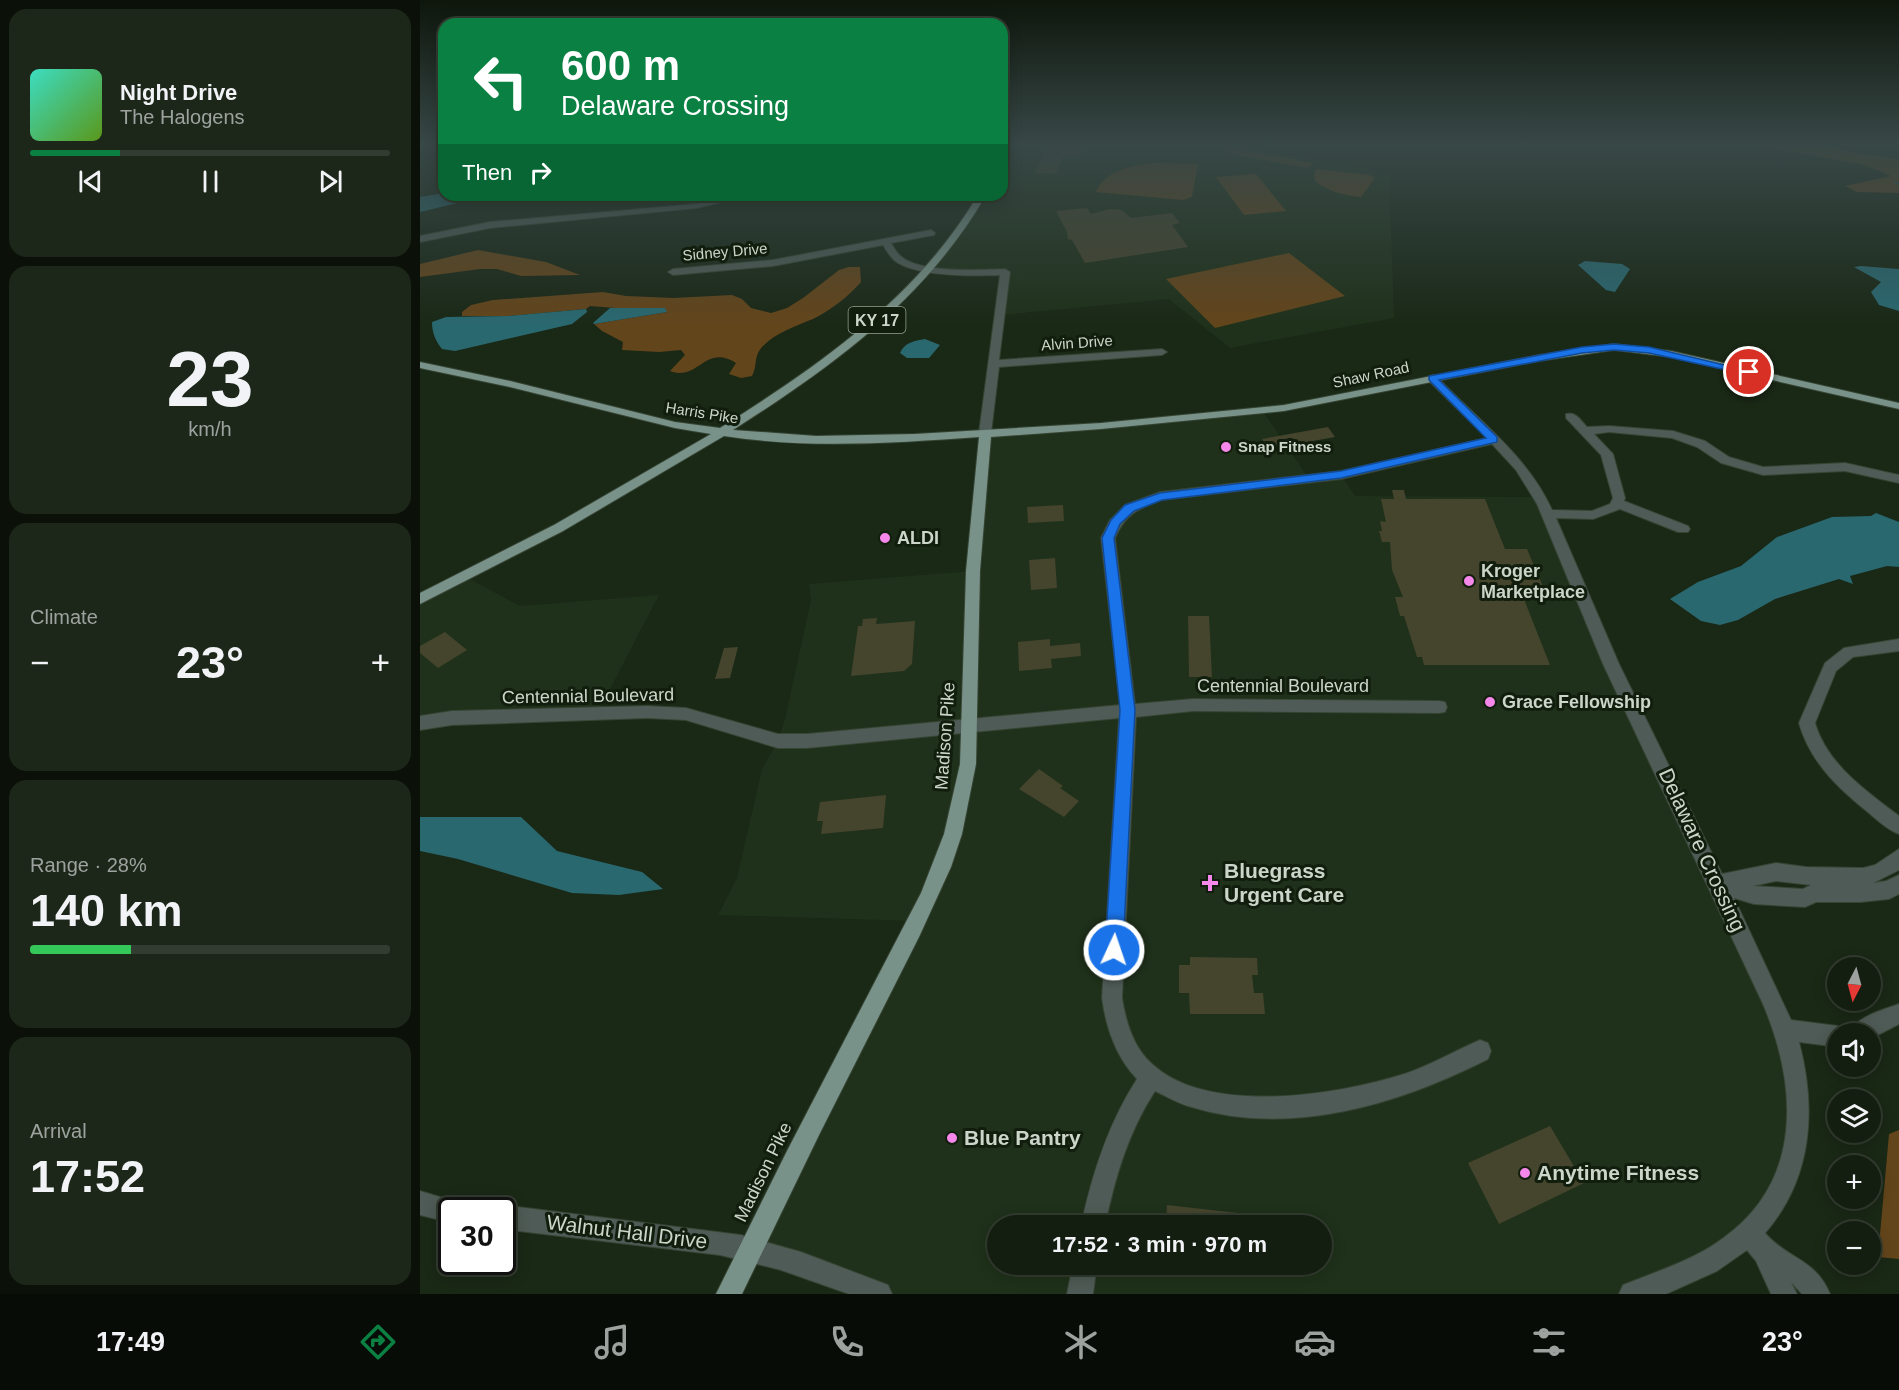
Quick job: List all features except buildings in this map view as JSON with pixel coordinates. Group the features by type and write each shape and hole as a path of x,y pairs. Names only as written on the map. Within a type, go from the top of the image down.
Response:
{"main road":[{"name":"KY 17","path":"420,599 494,563 598,507 723,433 836,353 892,307 933,268 965,225 976,205"},
{"name":"Shaw Road","path":"985,433 1101,426 1284,408 1582,350 1631,348 1899,406"},
{"name":"Harris Pike","path":"420,365 510,384 644,418 723,433 816,440 985,433"},
{"name":"Madison Pike","path":"729,1294 949,853 965,793 973,571 985,433"}],"street":[{"path":"420,239 490,225 700,205"},
{"name":"Sidney Drive","path":"673,272 773,263 931,233"},
{"path":"886,242 898,259 903,262 933,268"},
{"name":"Madison Pike","path":"933,268 1005,272 985,433"},
{"name":"Alvin Drive","path":"994,364 1162,352"},
{"name":"Delaware Crossing","path":"1432,378 1528,477 1547,514 1611,662 1718,884 1784,1030 1794,1067 1798,1109 1795,1148 1792,1162 1775,1203 1761,1222 1723,1254 1671,1281 1632,1294"},
{"path":"1547,514 1593,515 1615,507 1619,498 1607,454 1570,416"},
{"path":"1584,431 1609,429 1673,435 1701,444 1725,460 1763,471 1845,468 1899,479"},
{"path":"1480,1051 1442,1071 1390,1091 1348,1101 1304,1106 1214,1103 1184,1094 1151,1077 1125,1045 1116,1022 1112,998 1128,710 1108,538 1115,522 1130,508 1160,496 1341,474 1493,440"},
{"path":"1617,503 1683,530"},
{"path":"1899,645 1849,652 1830,667 1807,723 1815,746 1834,770 1866,801 1899,826"},
{"name":"Centennial Boulevard","path":"420,723 452,718 647,712 686,714 778,741 807,741 1128,710 1215,705 1439,707"},
{"path":"1718,884 1776,872 1806,876 1863,877 1880,872 1899,857"},
{"path":"1718,884 1754,894 1805,898 1813,893 1861,893 1889,890 1899,884"},
{"path":"1876,1023 1899,1014"},
{"path":"1784,1030 1827,1036"},
{"path":"1095,1215 1114,1142 1134,1101 1151,1077"},
{"path":"420,1203 438,1208"},
{"name":"Walnut Hall Drive","path":"516,1219 720,1243 750,1249"},
{"path":"1749,1233 1765,1252 1784,1294"},
{"path":"750,1249 837,1276 879,1294"},
{"path":"1765,1252 1802,1274 1817,1294"},
{"path":"1080,1294 1083,1275"}],"shaded area":[{"path":"975,205 1390,205 1394,318 1230,348 1169,299 1000,315 1005,272 985,273 933,268"},
{"path":"1237,205 1281,205 1286,211 1244,215"},
{"path":"478,250 546,262 580,275 521,276 497,269 480,269 420,277 420,264"},
{"path":"1289,253 1345,296 1215,328 1166,279"},
{"path":"860,267 861,282 856,288 826,312 768,341 758,353 752,376 741,378 729,374 736,363 716,357 688,372 670,371 685,355 681,350 659,352 622,350 623,342 594,324 667,312 590,306 586,309 508,316 462,316 462,312 471,305 493,300 603,292 626,296 673,298 732,295 742,299 751,308 771,313 787,308 839,270"},
{"path":"1262,410 1310,480 1341,475 1355,496 1540,497 1779,1016 1798,1109 1761,1222 1632,1294 879,1294 750,1249 916,921 718,915 737,878 762,769 778,741 785,719 811,600 809,584 973,571 985,433"},
{"path":"466,577 520,606 659,595 597,714 420,723 420,599"},
{"path":"1899,1130 1899,1259 1881,1257 1881,1223 1889,1134"}],"water":[{"path":"420,205 448,205 420,212"},
{"path":"1585,261 1622,264 1630,269 1615,292 1606,290 1578,265"},
{"path":"1854,267 1899,269 1899,311 1879,305 1871,292 1881,282"},
{"path":"610,308 665,308 667,312 593,323"},
{"path":"586,309 587,312 572,324 455,351 442,349 434,336 432,326 432,322 446,317 508,316"},
{"path":"925,339 940,345 929,358 907,358 900,353 907,344"},
{"path":"1876,513 1899,522 1899,567 1887,566 1850,576 1853,584 1839,579 1775,599 1738,620 1720,625 1701,621 1670,599 1698,582 1741,566 1777,537 1832,517 1871,516"},
{"path":"420,817 521,817 557,851 642,872 663,889 619,895 572,893 458,859 420,851"}],"place":[{"name":"Snap Fitness","path":"1226,447"},
{"name":"ALDI","path":"885,538"},
{"name":"Kroger Marketplace","path":"1469,581"},
{"name":"Grace Fellowship","path":"1490,702"},
{"name":"Bluegrass Urgent Care","path":"1210,883"},
{"name":"Blue Pantry","path":"952,1138"},
{"name":"Anytime Fitness","path":"1525,1173"}],"route":[{"path":"1114,950 1128,710 1108,538 1115,522 1130,508 1160,496 1310,480 1493,440 1432,378 1602,347 1649,350 1749,372"}]}
